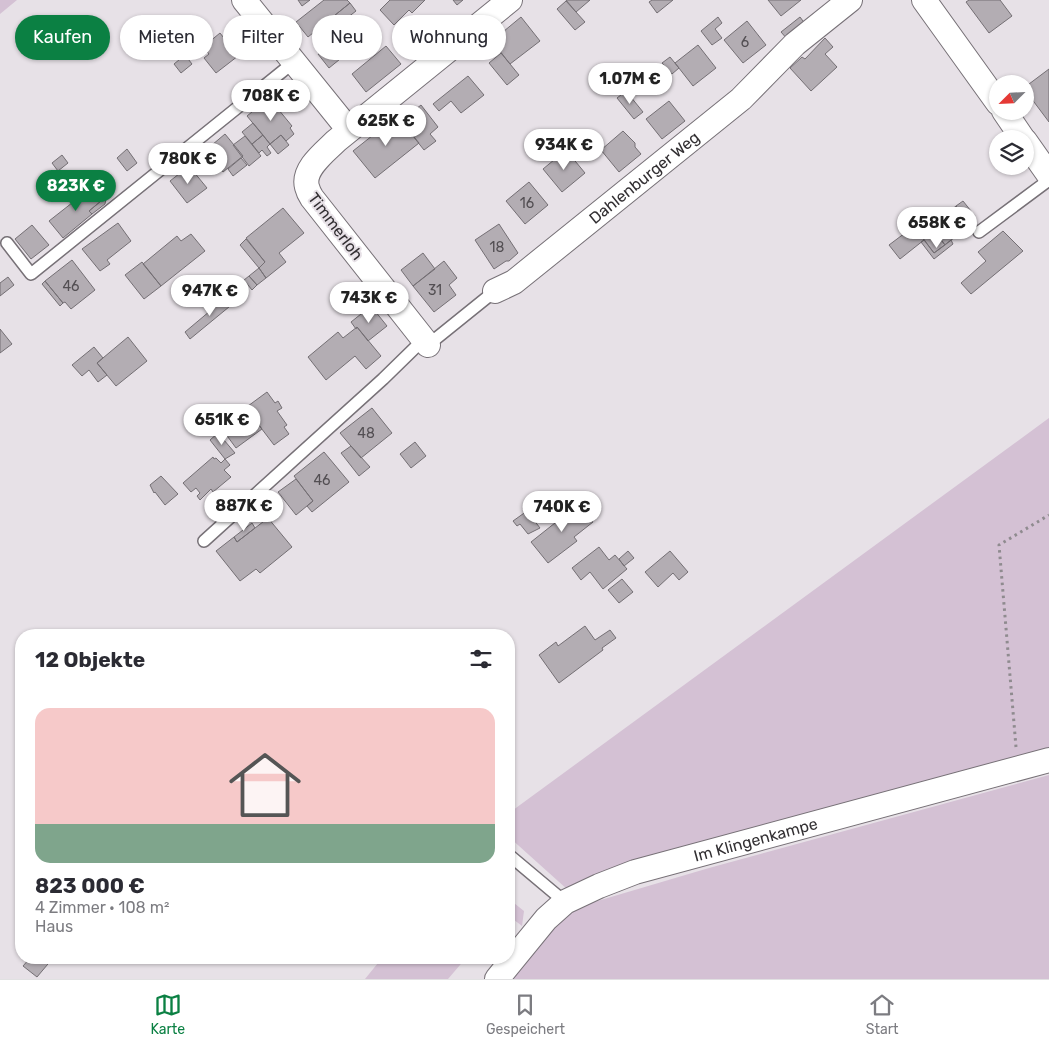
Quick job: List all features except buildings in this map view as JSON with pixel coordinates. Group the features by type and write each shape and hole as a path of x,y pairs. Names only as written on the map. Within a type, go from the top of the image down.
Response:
{"street":[{"name":"Timmerloh","path":"426,342 312,198 306,186 307,177 313,166 336,141 510,0"},
{"name":"Dahlenburger Weg","path":"495,291 514,282 741,99 795,44 850,0"},
{"path":"924,0 989,90"},
{"path":"250,2 294,62 349,130"},
{"path":"1034,154 1049,175"},
{"name":"Im Klingenkampe","path":"515,957 546,919 565,902 635,872 1049,760"},
{"name":"Im Klingenkampe","path":"497,979 509,964"}],"lane":[{"path":"7,243 31,274 294,62"},
{"path":"979,232 1049,180"},
{"name":"Dahlenburger Weg","path":"204,541 426,342 495,291"},
{"path":"515,860 565,902"}],"path":[{"path":"1018,768 999,545 1049,515"}],"shaded area":[{"path":"0,0 17,0 0,14"},
{"path":"1049,418 1049,751 568,890 515,842 515,809"},
{"path":"1049,775 1049,979 511,979 567,910 709,868"},
{"path":"515,904 524,911 522,926 515,921"},
{"path":"377,964 461,964 448,979 365,979"}]}
